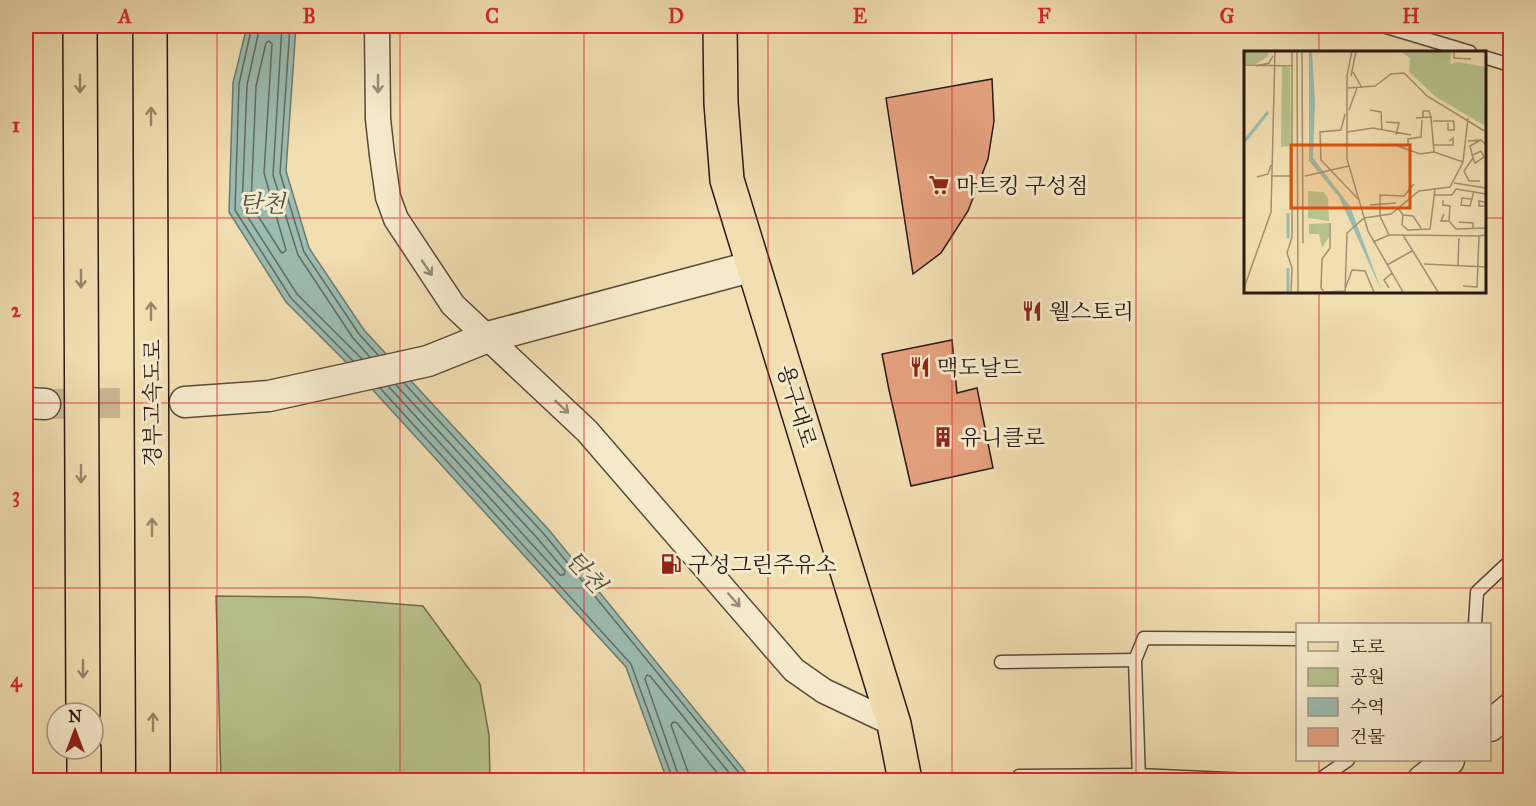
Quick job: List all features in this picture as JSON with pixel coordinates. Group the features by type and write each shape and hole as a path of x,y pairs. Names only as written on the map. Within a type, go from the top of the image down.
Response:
{"main road":[{"path":"80,26 83,701"},
{"name":"경부고속도로","path":"150,26 153,780"},
{"name":"용구대로","path":"720,26 721,103 727,180 894,724 905,780"},
{"path":"84,761 84,780"}],"street":[{"path":"377,26 378,119 388,197 396,219 453,305 587,431 794,670 824,692 894,724"},
{"path":"184,402 269,396 428,361 488,337 754,266"},
{"path":"1491,725 1510,709"},
{"path":"1423,780 1447,761"}],"lane":[{"path":"1383,26 1467,51"},
{"path":"1485,57 1510,65"},
{"path":"1475,623 1477,592 1510,561"},
{"path":"1139,778 1135,660 1144,638 1296,639"},
{"path":"1001,662 1135,660"},
{"path":"1319,780 1345,761"},
{"path":"1019,776 1250,780"}],"green space":[{"path":"216,596 308,597 423,606 480,684 489,735 490,780 221,780"}],"water":[{"name":"탄천","path":"247,26 296,26 286,171 309,248 364,330 549,530 752,780 667,780 626,667 361,377 286,302 229,212 233,83"}],"building":[{"name":"마트킹 구성점","path":"992,79 994,121 988,159 968,211 941,253 913,274 886,98"},
{"name":"유니클로","path":"952,340 957,393 977,388 993,468 911,486 882,354"}],"tunnel":[{"path":"45,404 185,402"}],"place":[{"name":"마트킹 구성점","path":"939,185"},
{"name":"웰스토리","path":"1032,311"},
{"name":"맥도날드","path":"920,367"},
{"name":"유니클로","path":"943,437"},
{"name":"구성그린주유소","path":"671,564"}]}
